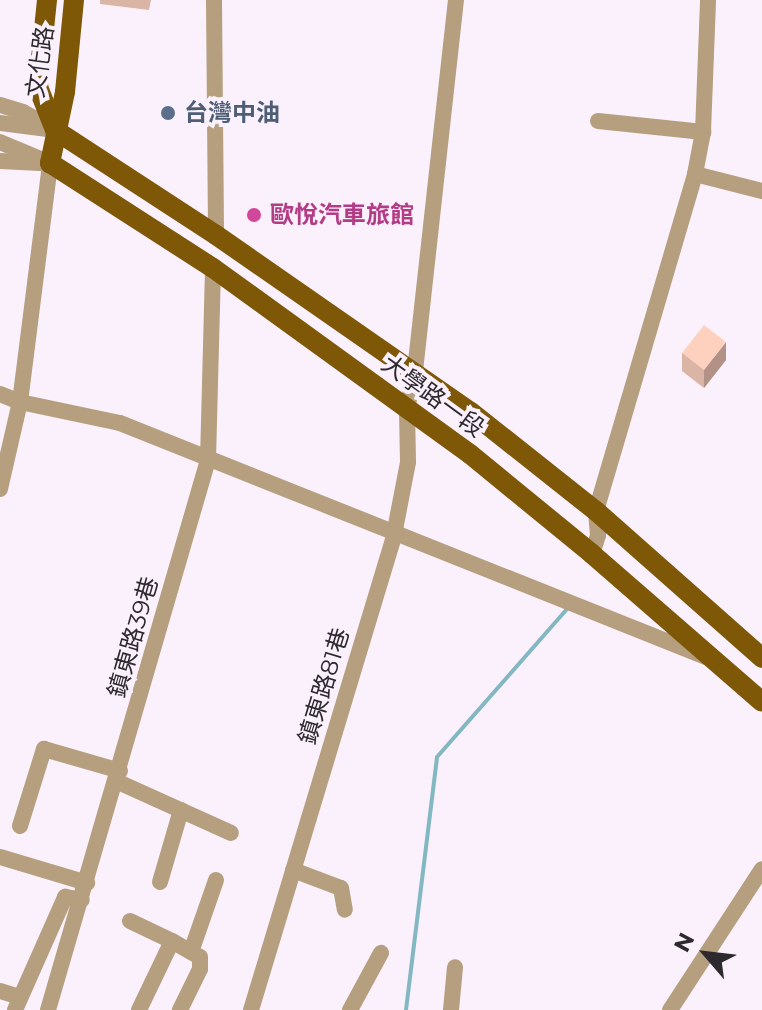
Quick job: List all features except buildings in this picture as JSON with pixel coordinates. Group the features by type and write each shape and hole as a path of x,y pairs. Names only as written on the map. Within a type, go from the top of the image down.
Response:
{"main road":[{"name":"文化路","path":"47,0 38,87 55,130"},
{"name":"文化路","path":"50,163 65,92 74,0"},
{"name":"大學路一段","path":"55,130 415,371 596,511 762,658"},
{"name":"大學路一段","path":"50,163 213,268 470,454 592,554 762,702"}],"street":[{"path":"214,0 216,235"},
{"name":"鎮東路81巷","path":"251,1010 394,535 408,462 407,409 415,371 456,0"},
{"path":"592,554 598,535 596,511 695,174 703,132 708,0"},
{"path":"0,105 23,112 55,130"},
{"path":"598,121 703,132"},
{"path":"3,124 55,130"},
{"path":"2,143 50,163"},
{"path":"0,161 50,163"},
{"name":"文化路","path":"0,489 4,456 20,402 50,163"},
{"path":"695,174 762,191"},
{"name":"鎮東路39巷","path":"48,1010 208,460 213,268"},
{"path":"0,394 20,402 120,423 717,662"},
{"path":"20,826 44,749 118,776 231,833"},
{"path":"160,882 181,810"},
{"path":"0,857 87,883"},
{"path":"670,1010 762,869"},
{"path":"293,870 341,888 345,910"},
{"path":"192,949 216,880"},
{"path":"0,991 17,1004 65,897 82,900"},
{"path":"130,921 192,949 200,957 200,969 180,1010"},
{"path":"139,1010 172,941"},
{"path":"350,1010 381,953"},
{"path":"451,1010 455,967"}],"waterway":[{"path":"406,1010 437,757 567,609"}],"place":[{"name":"台灣中油","path":"168,113"},
{"name":"歐悅汽車旅館","path":"254,215"}]}
